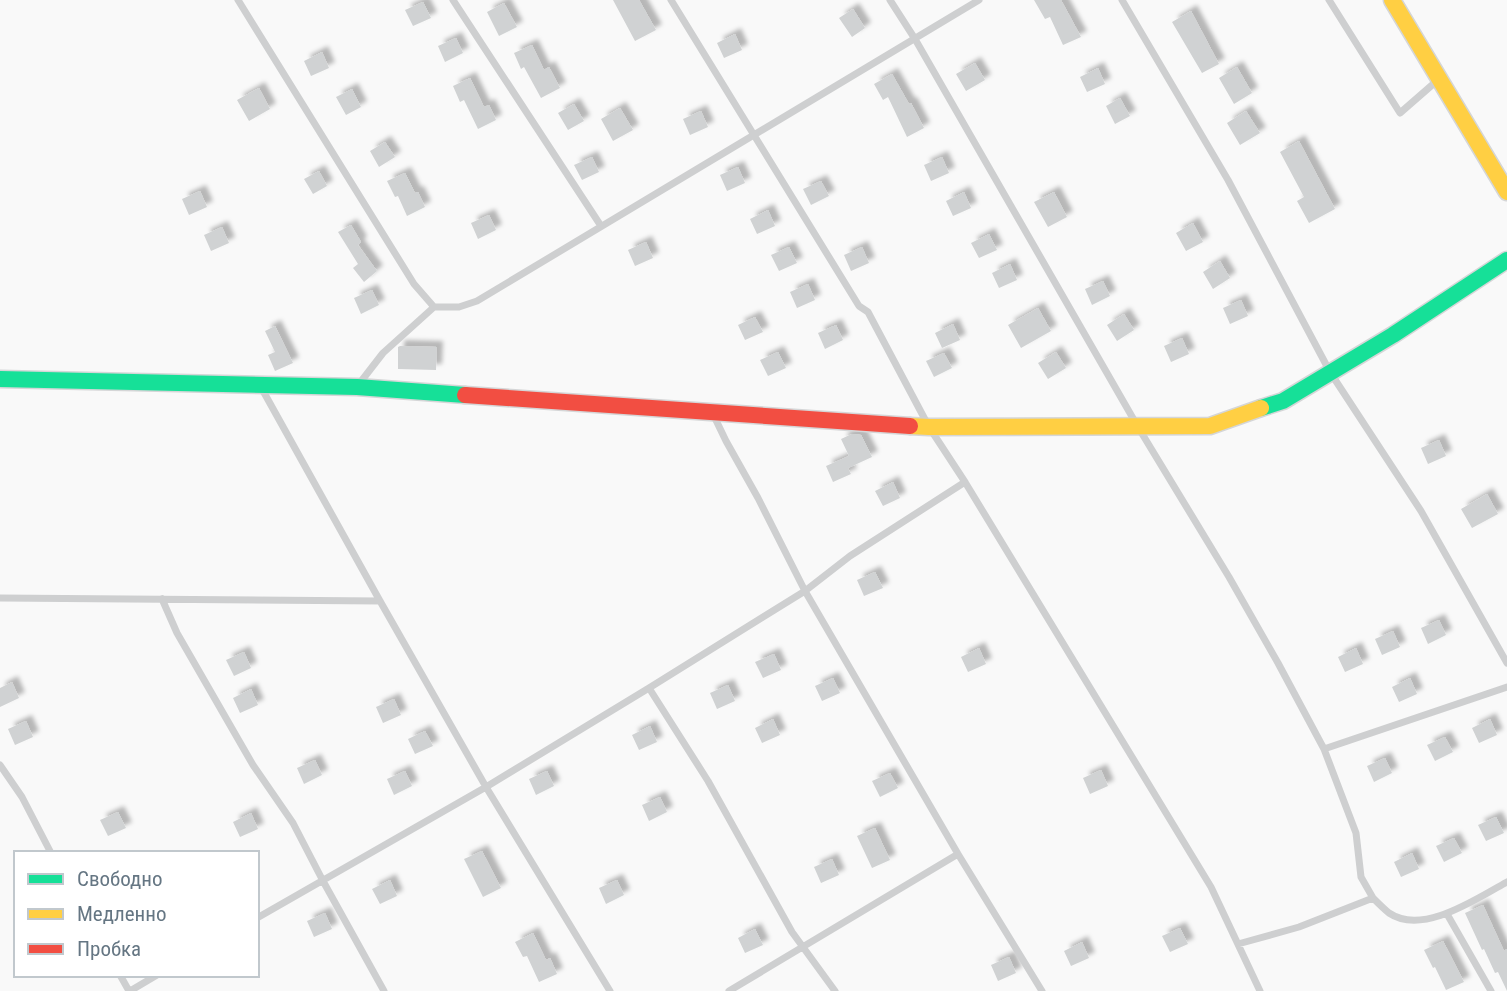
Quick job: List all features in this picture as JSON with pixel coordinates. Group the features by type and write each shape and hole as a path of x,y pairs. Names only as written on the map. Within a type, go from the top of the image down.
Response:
{"street":[{"path":"1392,0 1507,192"},
{"path":"0,379 357,387 929,427 1210,426 1283,401 1393,335 1507,260"}],"lane":[{"path":"238,0 414,284 434,307"},
{"path":"453,0 601,226"},
{"path":"671,0 859,306 868,312 929,427 1211,887 1260,991"},
{"path":"890,0 1138,427 1235,588 1324,749 1356,833 1361,877 1373,898 1391,915 1419,922 1447,914 1507,882"},
{"path":"357,387 383,353 434,307 459,306 477,301 979,0"},
{"path":"1122,0 1228,180 1330,372 1421,512 1507,663"},
{"path":"1329,0 1401,113 1439,79"},
{"path":"260,385 486,787 610,991"},
{"path":"712,412 805,591 958,854 1042,991"},
{"path":"259,917 486,787 649,688 805,591 850,556 965,482"},
{"path":"0,598 380,601"},
{"path":"162,599 177,634 253,765 293,823 384,991"},
{"path":"1324,749 1507,687"},
{"path":"649,688 708,780 792,932 835,991"},
{"path":"0,765 22,797 50,851"},
{"path":"729,991 958,854"},
{"path":"1238,944 1299,927 1373,898"},
{"path":"1447,914 1491,991"},
{"path":"129,991 154,977"}],"building":[{"path":"613,0 639,0 656,30 635,41"},
{"path":"1034,0 1061,0 1081,37 1063,45 1050,17 1045,19"},
{"path":"423,2 431,18 413,26 405,10"},
{"path":"504,3 517,27 499,36 487,12"},
{"path":"853,9 865,28 852,37 839,18"},
{"path":"1191,11 1219,64 1202,73 1172,22"},
{"path":"735,34 742,50 724,58 717,43"},
{"path":"456,38 463,53 445,62 438,46"},
{"path":"532,45 544,70 549,67 560,88 541,98 524,67 521,69 514,53"},
{"path":"322,52 329,68 311,76 304,61"},
{"path":"975,63 985,80 966,91 956,74"},
{"path":"1237,67 1252,93 1234,104 1219,78"},
{"path":"1098,68 1105,84 1087,92 1080,77"},
{"path":"892,74 924,128 907,137 888,97 883,100 874,84"},
{"path":"470,78 484,107 489,105 496,120 478,129 464,100 460,102 453,86"},
{"path":"259,88 270,109 249,121 237,100"},
{"path":"352,89 361,107 346,115 336,97"},
{"path":"1120,98 1130,116 1115,124 1106,106"},
{"path":"574,104 584,121 568,130 558,113"},
{"path":"620,108 633,130 613,141 601,119"},
{"path":"701,111 708,127 690,135 683,119"},
{"path":"1246,111 1260,133 1240,145 1227,123"},
{"path":"1299,141 1335,209 1309,223 1297,201 1304,197 1280,152"},
{"path":"385,142 395,157 379,167 370,151"},
{"path":"592,157 599,172 582,180 574,165"},
{"path":"942,157 949,173 931,181 924,165"},
{"path":"738,167 745,183 727,191 720,175"},
{"path":"319,171 327,186 313,194 304,179"},
{"path":"405,173 425,207 407,216 398,196 395,197 387,181"},
{"path":"821,181 829,196 811,205 803,189"},
{"path":"200,191 207,207 189,215 182,199"},
{"path":"964,192 971,208 953,216 946,201"},
{"path":"1054,192 1067,217 1048,227 1034,202"},
{"path":"768,210 775,226 757,234 750,219"},
{"path":"489,215 496,230 478,239 471,223"},
{"path":"1193,223 1203,242 1186,251 1176,233"},
{"path":"351,225 361,242 358,245 377,271 364,282 353,268 358,264 338,232"},
{"path":"222,227 229,243 211,251 204,235"},
{"path":"989,234 997,250 979,258 971,243"},
{"path":"646,242 653,258 635,266 628,250"},
{"path":"789,247 797,263 779,271 771,255"},
{"path":"862,247 869,263 851,271 844,255"},
{"path":"1220,261 1230,278 1213,289 1203,272"},
{"path":"1010,264 1017,280 999,288 992,273"},
{"path":"1103,281 1110,296 1092,305 1085,289"},
{"path":"808,284 815,300 797,308 790,292"},
{"path":"372,290 379,305 361,314 354,298"},
{"path":"1241,300 1248,316 1230,324 1223,308"},
{"path":"1038,308 1051,331 1021,348 1008,325"},
{"path":"1124,314 1134,330 1117,341 1107,325"},
{"path":"755,317 763,332 745,340 738,325"},
{"path":"953,324 960,340 942,348 935,333"},
{"path":"836,325 843,340 825,349 818,333"},
{"path":"275,326 293,363 275,371 268,355 275,352 265,331"},
{"path":"1182,338 1189,354 1171,362 1164,346"},
{"path":"400,346 437,347 436,370 398,369"},
{"path":"778,352 786,368 768,376 760,360"},
{"path":"1056,352 1066,368 1048,379 1038,363"},
{"path":"944,353 952,368 934,377 926,361"},
{"path":"852,434 861,435 872,457 848,468 851,474 833,482 826,466 849,456 841,439"},
{"path":"1439,440 1446,456 1428,464 1421,448"},
{"path":"893,482 900,498 883,506 875,491"},
{"path":"1487,494 1498,514 1472,528 1461,509"},
{"path":"875,572 883,588 864,596 857,580"},
{"path":"1439,620 1446,635 1428,644 1421,628"},
{"path":"1393,631 1400,647 1382,655 1375,639"},
{"path":"979,648 986,664 968,672 961,657"},
{"path":"1356,648 1363,664 1345,672 1338,657"},
{"path":"244,652 251,668 234,676 226,660"},
{"path":"774,654 781,670 763,678 755,662"},
{"path":"833,678 840,693 822,701 815,686"},
{"path":"1410,678 1417,694 1399,702 1392,687"},
{"path":"12,682 19,698 0,707 0,688"},
{"path":"728,685 735,701 717,709 710,693"},
{"path":"251,689 258,705 240,713 233,698"},
{"path":"394,699 401,715 383,723 376,707"},
{"path":"773,719 780,735 762,743 755,728"},
{"path":"1490,719 1497,735 1479,743 1472,728"},
{"path":"26,721 33,737 15,745 8,729"},
{"path":"650,726 657,742 639,750 632,735"},
{"path":"425,731 433,746 415,754 408,739"},
{"path":"1445,737 1453,752 1435,761 1427,745"},
{"path":"1385,758 1392,773 1374,782 1367,766"},
{"path":"315,760 322,775 304,784 297,768"},
{"path":"1101,770 1108,786 1090,794 1083,778"},
{"path":"405,771 412,786 394,795 387,779"},
{"path":"547,771 554,786 536,795 529,779"},
{"path":"890,773 898,788 880,797 872,781"},
{"path":"660,797 667,812 649,821 642,805"},
{"path":"118,812 126,828 108,836 100,820"},
{"path":"251,813 258,829 240,837 233,822"},
{"path":"1496,817 1504,833 1486,841 1478,825"},
{"path":"875,828 890,860 872,868 857,836"},
{"path":"1454,838 1462,853 1444,862 1436,846"},
{"path":"482,851 501,888 483,897 464,859"},
{"path":"1412,853 1419,869 1401,877 1394,862"},
{"path":"832,859 839,875 821,883 814,867"},
{"path":"390,880 397,896 380,904 372,889"},
{"path":"617,880 624,895 606,904 599,888"},
{"path":"1483,905 1504,951 1507,949 1507,991 1484,949 1482,950 1465,913"},
{"path":"325,913 332,929 314,937 307,921"},
{"path":"1180,928 1188,944 1170,952 1162,936"},
{"path":"755,929 763,945 745,953 738,938"},
{"path":"533,933 546,960 550,958 557,974 539,982 527,956 523,957 515,942"},
{"path":"1443,941 1464,982 1446,990 1424,950"},
{"path":"1082,942 1089,958 1071,966 1064,951"},
{"path":"1009,957 1016,973 998,981 991,965"}],"traffic: fast":[{"path":"1261,408 1283,401 1393,335 1507,260"},
{"path":"0,379 357,387 465,395"}],"traffic: slow":[{"path":"1392,0 1507,192"},
{"path":"910,426 1210,426 1261,408"}],"traffic: jam":[{"path":"465,395 910,426"}]}
